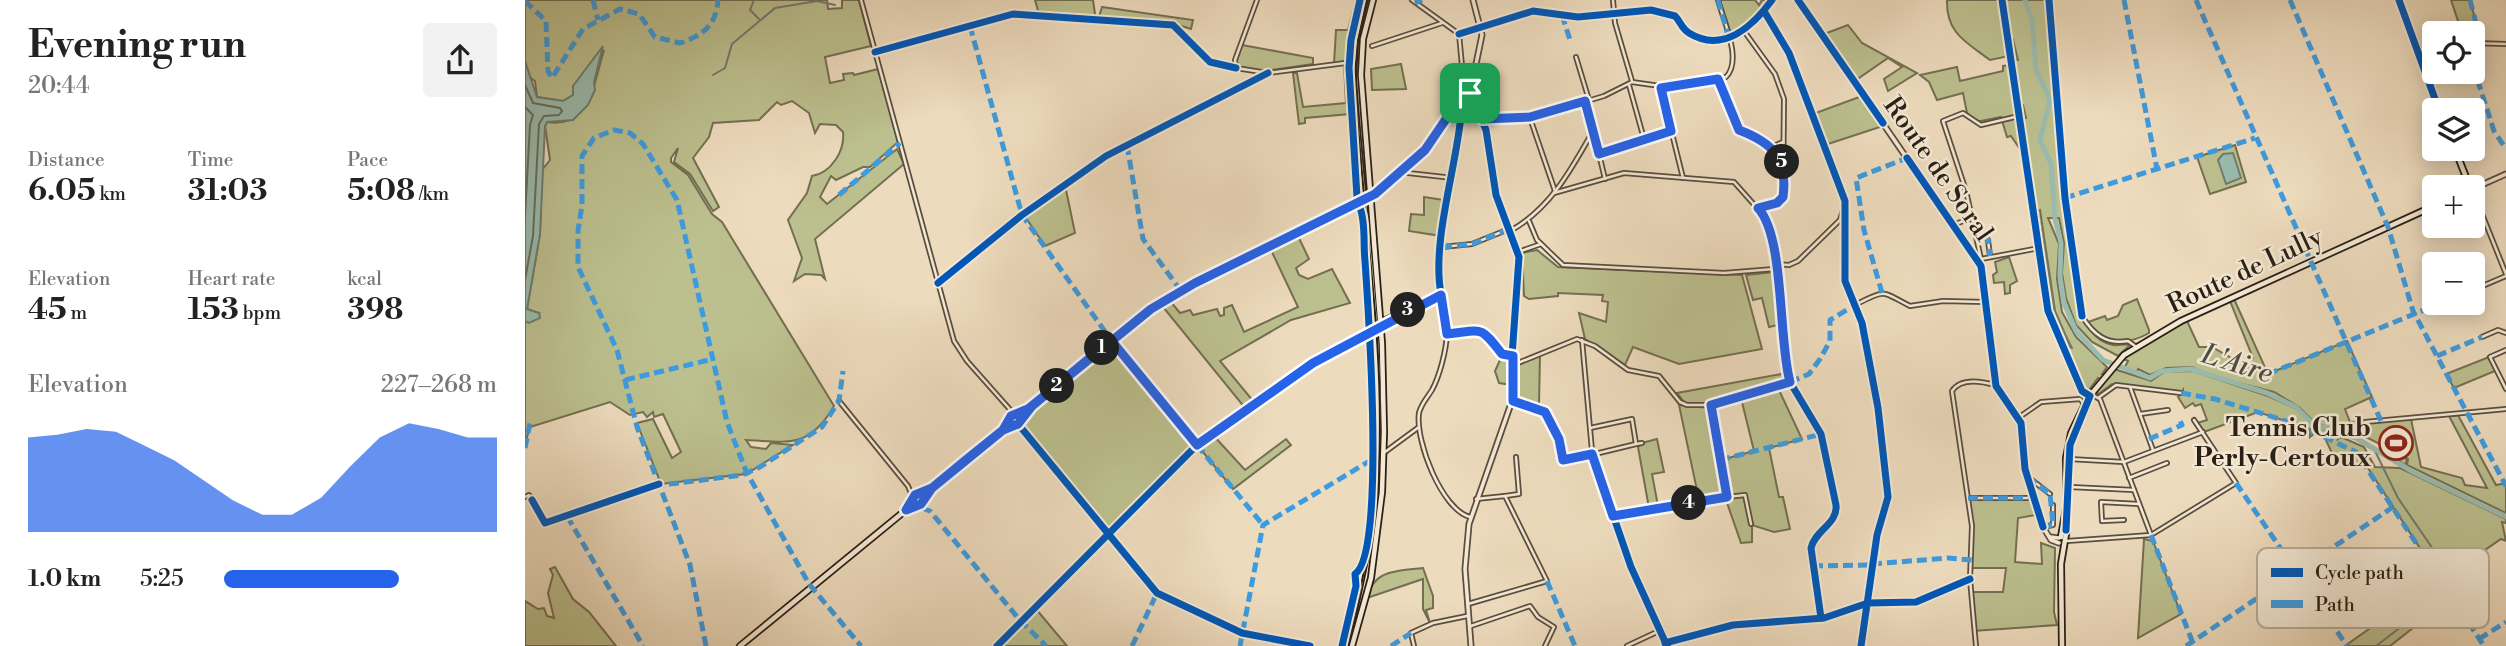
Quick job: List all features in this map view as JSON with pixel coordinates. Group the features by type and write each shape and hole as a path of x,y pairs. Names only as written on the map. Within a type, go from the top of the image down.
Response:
{"main road":[{"path":"1346,646 1374,498 1378,422 1351,62 1365,0"},
{"path":"1352,646 1370,574 1384,453 1380,320 1360,69 1363,39 1373,0"},
{"path":"2399,0 2434,98"},
{"path":"740,646 906,510 916,496 932,488 1111,340 1181,291 1370,196"},
{"name":"Route de Lully","path":"2062,540 2070,487 2069,459 2072,438 2096,387 2129,351 2181,321 2422,211"},
{"name":"Route de Lully","path":"2062,540 2067,503 2067,445 2084,404 2091,396"},
{"path":"906,510 924,500 932,488"},
{"path":"916,496 924,500"},
{"path":"916,496 918,505"},
{"path":"2062,540 2062,646"},
{"path":"1361,572 1370,574"},
{"path":"1360,580 1368,582"}],"street":[{"path":"861,0 954,341 1033,442"},
{"path":"1257,0 1235,60 1236,68 1268,73 1351,62"},
{"path":"1413,1 1422,0"},
{"path":"1370,196 1437,136 1470,85 1482,37 1473,0"},
{"path":"1613,0 1615,23 1644,139"},
{"path":"1482,119 1530,117 1631,83 1647,82 1661,88 1728,76 1732,69 1728,38 1718,0"},
{"path":"1459,34 1533,11 1578,17 1667,12 1675,16 1683,28 1693,35 1728,38 1744,29 1772,0"},
{"name":"Route de Soral","path":"1798,0 1979,260 1983,273 1996,386 2018,418 2028,477 2043,527 2047,536 2062,540"},
{"path":"1413,1 1459,34 1466,90 1482,119 1493,184 1518,252 1520,274 1513,356 1513,401 1470,517 1465,555 1466,604 1471,646"},
{"path":"1764,11 1789,53 1846,203 1846,259"},
{"path":"1433,26 1437,20"},
{"path":"1372,46 1442,23"},
{"path":"1744,29 1775,74 1786,106 1783,197 1777,203 1758,208"},
{"path":"2485,43 2506,44"},
{"path":"1576,57 1605,179"},
{"path":"1718,79 1739,130 1771,147 1783,163"},
{"path":"1661,88 1683,178"},
{"path":"1458,102 1461,114 1453,178 1444,211 1439,263 1447,334 1435,382 1421,407 1419,427 1425,453 1443,491 1458,513 1470,517"},
{"path":"2039,248 2000,258 1990,256 1979,260 1966,191 1943,121 1963,113 1981,125 2019,116 2052,325 2082,391 2098,398"},
{"path":"1530,117 1554,192"},
{"path":"1442,247 1472,244 1529,221 1554,192 1593,131"},
{"path":"1599,154 1671,131"},
{"path":"1771,147 1784,141"},
{"path":"1399,172 1453,178"},
{"path":"1554,192 1624,173 1729,179 1758,208 1769,229 1776,264 1785,364 1790,382 1819,429"},
{"path":"2485,183 2506,174"},
{"path":"1776,264 1789,265 1798,261 1840,220 1846,203"},
{"path":"1953,225 1971,218"},
{"path":"1529,221 1541,244 1560,264 1724,273 1776,269"},
{"path":"2485,223 2506,275 2485,285"},
{"path":"1973,228 1979,228 1988,240 1990,256"},
{"path":"1518,252 1541,244"},
{"path":"1855,305 1884,293 1893,295 1910,306 1943,301 1986,302"},
{"path":"1380,320 1390,320 1441,295"},
{"path":"2082,316 2106,341 2115,344 2128,341 2136,347"},
{"path":"2482,337 2498,330 2506,333"},
{"path":"1447,334 1480,331 1490,337 1500,352 1513,356"},
{"path":"1111,340 1197,445"},
{"path":"1513,365 1565,342 1582,340 1628,370 1659,376 1684,404 1711,405 1790,382"},
{"path":"1582,340 1592,454 1630,567 1667,646"},
{"path":"2506,350 2490,357 2506,389"},
{"path":"1989,383 1995,378"},
{"path":"1976,646 1972,623 1973,535 1952,391 1964,382 1989,383 1996,386"},
{"path":"2098,398 2115,386 2181,393"},
{"path":"2130,387 2153,451"},
{"path":"2098,398 2151,535"},
{"path":"2018,418 2034,405 2048,401 2081,399 2084,404"},
{"path":"839,401 916,496"},
{"path":"1513,401 1545,412 1559,439 1564,461 1642,443"},
{"path":"1711,405 1727,497"},
{"path":"2365,422 2506,409"},
{"path":"2140,414 2168,410"},
{"path":"1590,428 1632,419 1636,444"},
{"path":"2062,540 2151,535 2236,483 2194,420"},
{"path":"1384,453 1419,427"},
{"path":"2069,459 2124,462 2203,432"},
{"path":"1476,499 1519,494 1516,457"},
{"path":"2129,478 2167,463"},
{"path":"2028,477 2050,494"},
{"path":"2070,487 2134,490"},
{"path":"525,497 529,495 532,500"},
{"path":"1613,516 1745,495 1751,524"},
{"path":"1466,604 1547,581 1505,496"},
{"path":"1968,498 2034,498"},
{"path":"2124,520 2102,521 2101,502 2139,504"},
{"path":"2043,527 2053,525 2053,505"},
{"path":"1468,626 1530,606 1538,617 1554,627 1545,646"},
{"path":"1414,646 1411,633 1438,622 1467,616"},
{"path":"1627,646 1659,631"}],"green space":[{"path":"525,0 827,0 828,9 842,8 842,0 859,0 871,46 825,57 830,83 844,80 843,74 854,75 878,69 898,142 870,167 863,167 836,180 831,176 820,197 827,204 897,149 904,164 815,239 825,279 821,275 805,274 794,281 802,258 788,220 807,193 812,176 831,166 839,153 843,132 836,125 820,124 815,133 809,113 792,101 781,105 777,102 759,120 713,123 709,137 693,158 719,207 713,211 690,174 674,162 678,148 671,158 671,162 688,175 712,214 722,222 834,406 816,430 797,440 746,440 751,447 766,449 771,443 793,445 751,471 745,471 745,474 661,484 637,423 653,419 672,458 681,452 663,414 654,417 653,412 647,417 643,412 630,415 610,402 530,427 525,444 525,321 539,313 527,309 540,234 542,170 550,160 545,126 547,122 562,122 573,118 582,110 593,88 604,50 573,95 563,101 537,97 535,81 529,77 525,61"},
{"path":"1035,0 1093,0 1095,14 1091,19 1108,20 1084,20 1082,17 1039,14"},
{"path":"1356,0 1359,0 1348,60 1334,64 1336,30 1348,30"},
{"path":"1720,0 1755,0 1759,5 1762,0 1770,0 1756,18 1731,34"},
{"path":"1947,0 2001,0 2009,56 1990,60 1959,36 1950,21"},
{"path":"2003,0 2049,0 2065,198 2079,309 2095,336 2113,345 2130,345 2118,356 2092,342 2076,325 2066,298 2062,273 2064,243 2059,218 2048,218 2059,244 2057,279 2062,312 2076,337 2107,367 2102,374 2108,375 2114,369 2151,381 2164,372 2193,371 2268,396 2295,408 2315,426 2339,436 2338,439 2341,437 2364,447 2375,467 2400,468 2506,519 2506,523 2502,522 2506,541 2501,539 2488,548 2420,548 2364,462 2357,465 2332,453 2324,436 2316,432 2310,437 2310,429 2258,412 2204,432 2197,423 2207,420 2201,404 2195,406 2193,403 2185,408 2178,397 2183,393 2183,390 2181,393 2112,384 2099,394 2096,392 2104,380 2098,378 2088,391 2084,388 2083,391 2071,354 2064,346 2049,309 2037,223 2052,306 2063,336 2071,348 2055,311 2040,210 2036,211 2035,219 2020,118 2026,118 2023,105 2020,105 2019,113 2012,60 2018,60 2013,40 2009,45"},
{"path":"2451,0 2470,0 2476,21 2458,21"},
{"path":"1102,7 1193,20 1191,29 1175,24 1099,17"},
{"path":"1848,25 1862,43 1917,73 1888,91 1884,79 1902,67 1888,58 1856,80 1824,34"},
{"path":"1242,45 1313,58 1313,64 1265,71 1239,68 1236,63"},
{"path":"1348,63 1350,105 1347,106 1350,114 1305,118 1305,123 1299,124 1293,73 1297,73 1303,107 1346,103 1344,64"},
{"path":"1401,64 1406,89 1372,90 1371,69"},
{"path":"2011,65 2024,155 2011,136 2007,137 2001,117 1976,122 1967,113 1963,93 1937,100 1929,82 1920,75 1957,67 1960,81 2003,71 2003,66"},
{"path":"1862,96 1883,126 1825,145 1813,114"},
{"path":"2235,145 2246,182 2210,194 2197,157"},
{"path":"1065,185 1075,233 1045,246 1024,215"},
{"path":"1424,197 1444,200 1441,236 1409,231 1411,214 1424,215"},
{"path":"1298,236 1309,259 1296,268 1299,275 1308,279 1332,269 1350,303 1291,320 1220,361 1254,402 1245,408 1163,307 1171,302 1180,313 1190,310 1193,315 1217,309 1220,316 1224,315 1224,308 1232,305 1244,332 1298,307 1271,250"},
{"path":"1537,250 1558,267 1742,275 1762,349 1679,364 1633,347 1625,365 1585,339 1579,313 1606,322 1608,302 1602,301 1603,295 1558,293 1558,296 1529,299 1524,296 1522,253"},
{"path":"2009,257 2017,281 2010,285 2010,293 2005,294 2004,282 1994,283 1993,275 1997,272 1995,262"},
{"path":"1774,272 1782,324 1769,327 1762,298 1753,300 1746,275"},
{"path":"2137,299 2149,330 2149,333 2141,337 2116,340 2101,334 2088,322 2105,316 2107,320 2118,316 2123,305"},
{"path":"2234,299 2268,374 2347,341 2372,397 2345,409 2350,422 2411,419 2421,467 2462,478 2465,485 2487,488 2449,416 2458,415 2496,485 2506,483 2506,513 2407,465 2408,459 2403,456 2407,460 2405,465 2391,455 2394,451 2344,426 2329,428 2314,422 2299,407 2274,392 2212,376 2192,367 2166,368 2150,375 2138,369 2136,374 2124,369 2128,361 2124,359 2131,353 2187,321 2199,347 2212,347 2240,363 2253,358 2230,301"},
{"path":"1112,344 1195,445 1112,530 1106,530 1021,425 1023,417"},
{"path":"1540,354 1539,405 1516,400 1512,385 1499,383 1495,371 1500,360 1509,359 1511,366"},
{"path":"2489,357 2495,371 2454,388 2446,374"},
{"path":"1787,373 1787,381 1777,386 1710,404 1685,403 1677,393"},
{"path":"1778,388 1802,439 1769,448 1779,497 1783,497 1790,529 1774,532 1752,525 1752,542 1741,543 1725,497 1699,500 1679,405 1710,408 1721,460 1754,451 1741,398"},
{"path":"1213,435 1245,470 1286,439 1291,445 1233,489 1198,446"},
{"path":"1657,439 1664,472 1652,474 1658,506 1649,508 1638,447 1642,443"},
{"path":"2031,499 2036,515 2018,518 2015,562 2042,564 2041,543 2055,548 2054,612 2057,625 1973,631 1971,592 2003,592 2006,568 1970,568 1973,535 1969,500"},
{"path":"2144,539 2153,541 2181,614 2138,638"},
{"path":"555,567 573,599 589,612 616,646 525,646 525,601 538,609 544,608 547,616 554,618 548,593 553,575 550,569"},
{"path":"1423,568 1433,596 1433,608 1426,610 1430,623 1423,609 1423,579 1367,598 1375,581 1388,573"},
{"path":"1036,609 1067,646 998,646"},
{"path":"2370,628 2413,628 2390,646 2345,646"}],"water":[{"path":"603,46 594,82 595,90 588,105 573,120 547,122 545,126 540,234 527,309 539,313 540,318 529,323 525,321 525,61 537,97 563,101 573,95 573,86"},
{"path":"2233,153 2241,178 2226,184 2218,160 2223,154"}],"waterway":[{"path":"754,0 750,10 759,19"},
{"name":"L'Aire","path":"2025,0 2032,20 2036,69 2050,100 2040,140 2051,164 2055,219 2061,243 2060,277 2064,303 2076,331 2103,360 2150,378 2162,371 2191,369 2267,393 2296,407 2313,424 2356,438 2413,472 2506,517"},
{"path":"713,75 725,68 732,44 775,8 817,1 835,5"},
{"path":"2013,44 2016,60"},
{"path":"2022,105 2024,117"},
{"path":"2038,211 2055,315 2072,348"},
{"path":"2375,451 2398,498 2432,548"},
{"path":"2376,646 2400,628"}],"tram line":[{"path":"1348,646 1371,532 1379,462 1378,365 1355,74 1358,41 1367,0"}],"marked path":[{"path":"593,0 598,20"},
{"path":"525,1 546,21 548,71 552,78 583,29 620,9 639,14 655,37 680,43 707,28 715,16 718,0"},
{"path":"1415,3 1422,0"},
{"path":"1718,0 1729,39"},
{"path":"2124,0 2157,169"},
{"path":"2196,0 2381,421"},
{"path":"2290,0 2388,227 2413,311 2506,486"},
{"path":"2470,0 2475,21"},
{"path":"1562,15 1570,40"},
{"path":"970,26 1022,215 1111,340"},
{"path":"2479,84 2494,131 2506,149"},
{"path":"706,646 690,565 637,427 617,350 578,267 582,156 594,138 614,130 630,133 643,144 677,200 727,422 746,471 809,584 861,646"},
{"path":"2065,198 2255,138"},
{"path":"839,195 900,143"},
{"path":"1127,145 1143,239 1181,291"},
{"path":"1882,293 1864,230 1856,178 1907,158"},
{"path":"1973,228 1979,228 1988,240 1990,256"},
{"path":"1442,247 1472,244 1509,229"},
{"path":"1790,382 1809,374 1820,359 1830,341 1830,320 1855,305"},
{"path":"2268,374 2422,311"},
{"path":"2437,356 2482,337"},
{"path":"625,380 713,359"},
{"path":"654,486 742,475 760,467 822,427 839,401 843,371"},
{"path":"2181,393 2215,399 2299,425 2356,452 2419,548"},
{"path":"2149,439 2182,425 2179,418"},
{"path":"525,448 530,423"},
{"path":"1720,460 1821,434"},
{"path":"1197,445 1263,525"},
{"path":"1240,646 1263,525 1373,459"},
{"path":"2028,477 2050,494 2053,525 2043,527"},
{"path":"2236,483 2280,548"},
{"path":"1968,498 2034,498"},
{"path":"2332,548 2393,507"},
{"path":"922,508 930,511 1018,618 1046,646"},
{"path":"567,516 643,646"},
{"path":"2151,535 2194,646"},
{"path":"1872,564 1948,558 1972,560"},
{"path":"1813,566 1872,565"},
{"path":"1547,581 1575,646"},
{"path":"1132,646 1157,593"},
{"path":"2186,646 2257,598"},
{"path":"2479,639 2506,622"},
{"path":"2335,628 2347,646"},
{"path":"2472,628 2484,646"},
{"path":"1391,646 1411,633"}],"cycle path":[{"path":"1357,197 1349,68 1351,40 1360,0"},
{"path":"1459,34 1533,11 1578,17 1651,10 1675,16 1689,33 1702,39 1725,39 1756,19 1772,0"},
{"path":"1798,0 1883,123"},
{"path":"2002,0 2048,311 2082,391 2090,396 2070,445 2066,530"},
{"path":"2049,0 2065,198 2082,316"},
{"path":"2399,0 2435,98"},
{"path":"1764,11 1789,53 1845,201 1845,281 1862,323 1878,408 1888,497 1877,535 1861,646"},
{"path":"875,52 1013,14 1173,25 1210,62 1236,68"},
{"path":"938,283 1022,215 1106,156 1268,73"},
{"path":"997,646 1197,445 1313,363 1441,294 1439,250 1460,129 1462,106 1459,102 1465,91"},
{"path":"1470,93 1486,130 1496,195 1519,257 1512,356 1513,401 1545,412 1559,439 1564,461 1592,454 1631,567 1667,646"},
{"path":"1907,158 1981,266 1996,386 2021,423 2025,469 2043,527"},
{"path":"1342,646 1356,586 1355,574 1364,557 1370,523 1373,478 1364,227 1360,208"},
{"path":"1790,382 1821,434 1836,505 1836,512 1811,548 1821,618"},
{"path":"1018,424 1157,593 1242,633 1310,646"},
{"path":"532,500 545,523 659,484"},
{"path":"1665,643 1733,625 1824,618 1868,603 1916,602 1970,579"}],"place":[{"name":"Tennis Club Perly-Certoux","path":"2396,443"}],"route":[{"path":"1470,93 1465,91 1443,128 1425,150 1375,194 1195,283 1151,309 1111,340 1032,406 1011,416 1003,430 967,459 932,488 915,495 906,510 921,504 932,488 1003,430 1018,424 1028,409 1032,406 1109,342 1111,340 1197,445 1313,363 1438,295 1441,295 1447,316 1447,334 1473,330 1485,332 1502,354 1513,356 1513,401 1545,412 1559,439 1563,460 1569,461 1592,454 1613,516 1727,497 1711,405 1790,382 1784,356 1783,317 1777,290 1775,249 1765,215 1758,208 1777,203 1783,197 1783,163 1771,147 1739,130 1729,102 1721,92 1718,79 1661,88 1671,131 1599,154 1585,101 1530,117 1482,119 1470,93"}]}
